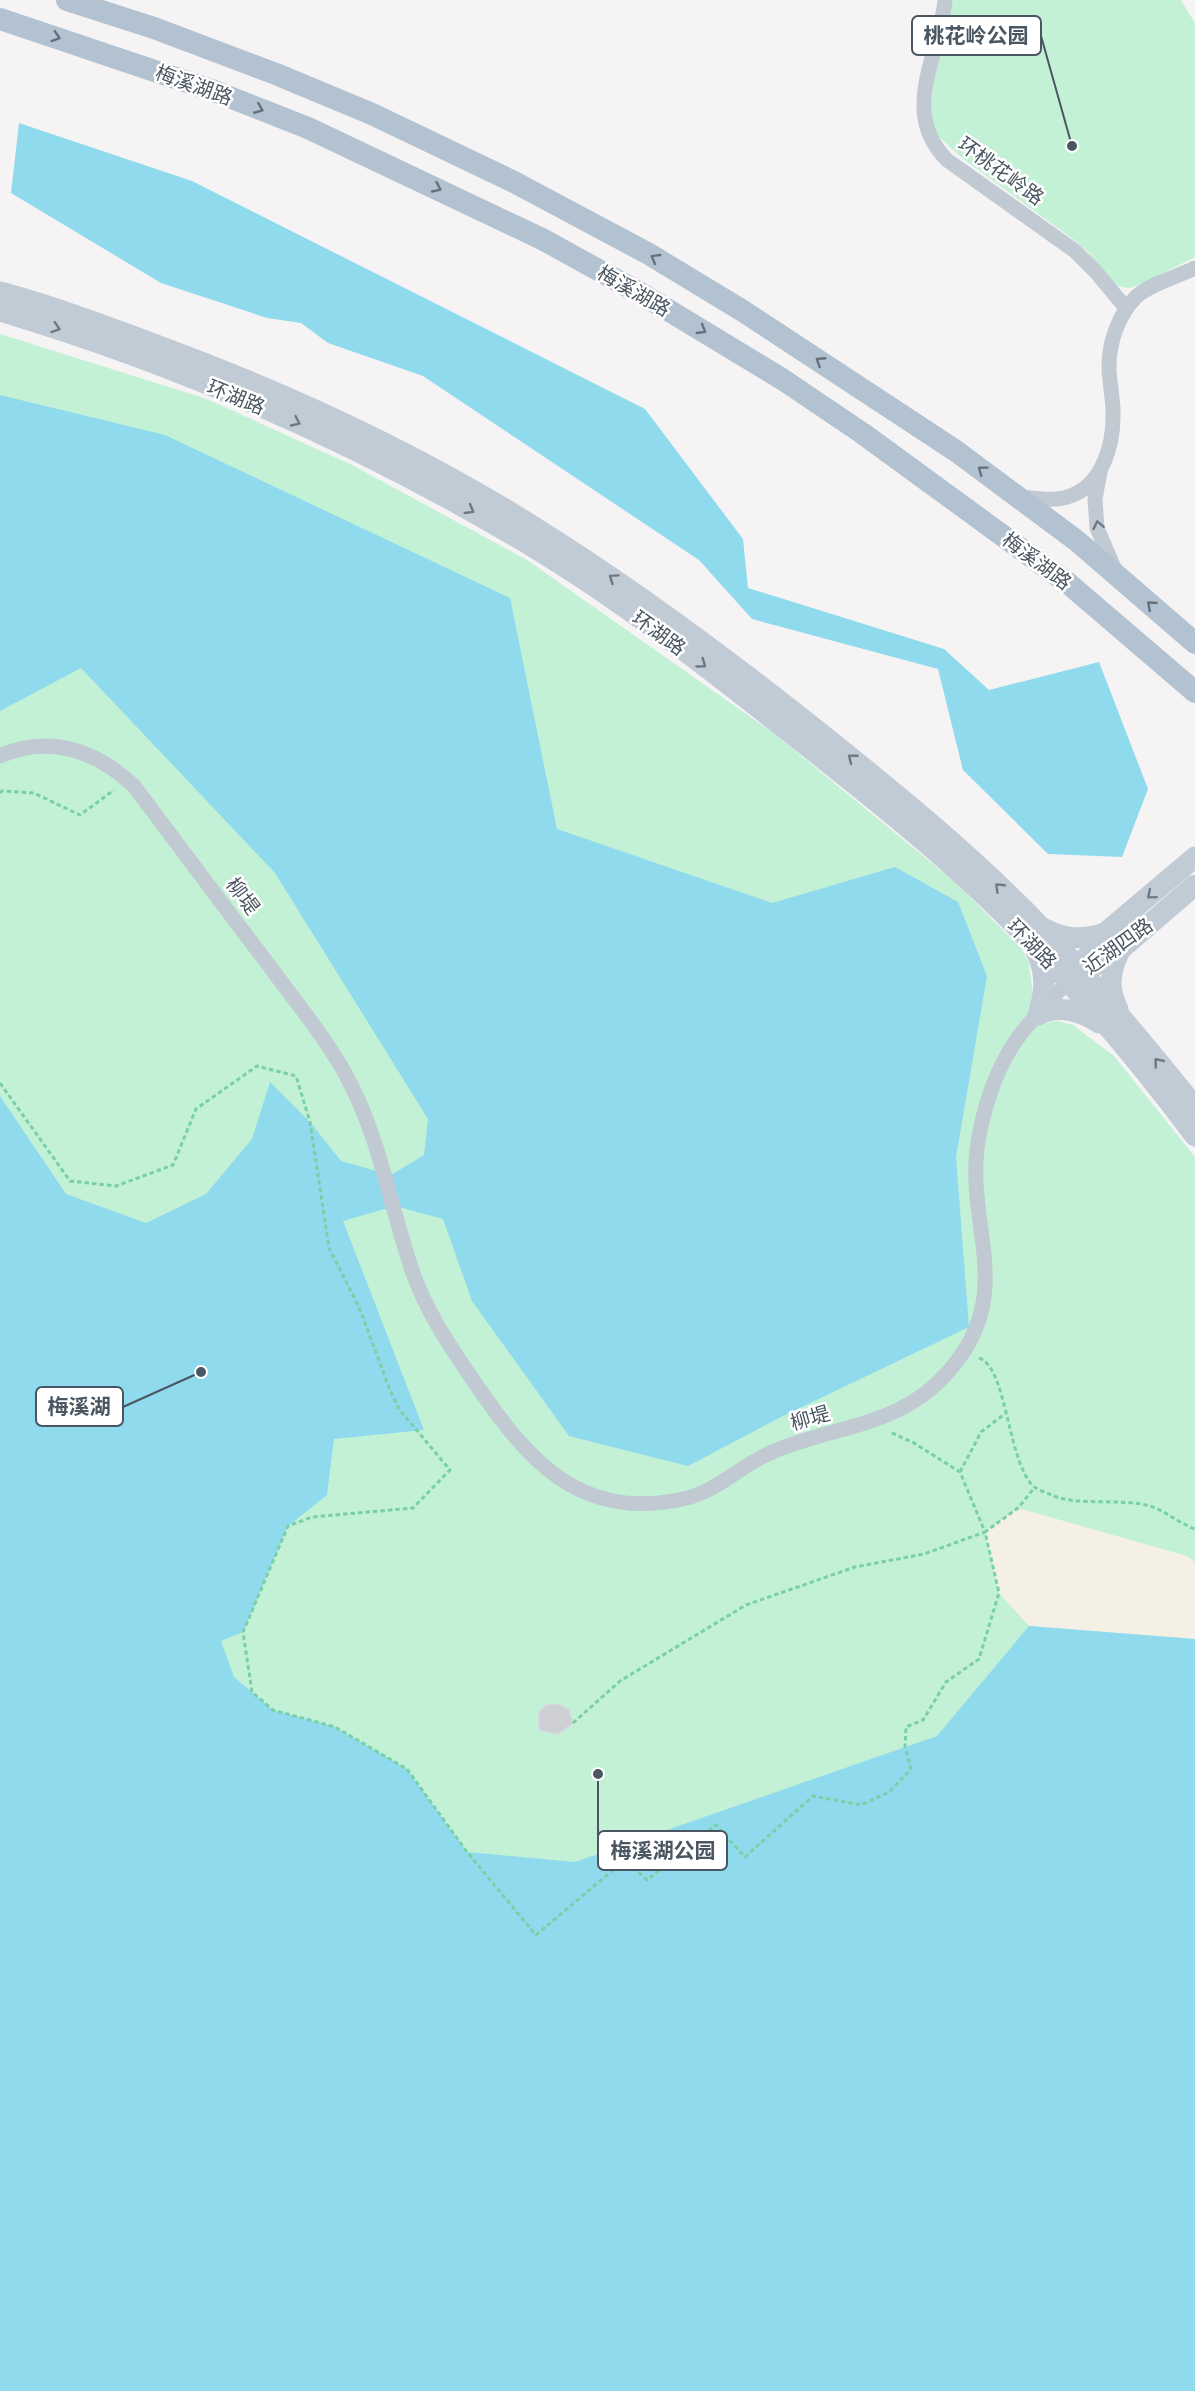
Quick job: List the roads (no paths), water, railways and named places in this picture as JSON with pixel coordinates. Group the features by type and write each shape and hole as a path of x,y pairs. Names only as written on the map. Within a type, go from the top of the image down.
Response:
{"main road":[{"name":"梅溪湖路","path":"67,0 154,28 351,105 512,181 649,254 742,311 956,451 1077,541 1195,643"},
{"name":"梅溪湖路","path":"0,19 214,91 308,128 542,239 640,293 773,373 862,433 1069,585 1195,692"},
{"path":"0,28 23,26"},
{"name":"环湖路","path":"0,292 94,322 259,385 461,484 536,528 612,577 785,705 966,855 1036,934 1076,974 1117,1026 1195,1136"},
{"name":"环湖路","path":"0,311 101,343 285,416 444,495 531,545 626,608 738,691 1036,934"},
{"name":"近湖四路","path":"1076,974 1105,933 1195,857"},
{"name":"近湖四路","path":"1076,974 1121,949 1195,885"},
{"path":"1038,1015 1045,986 1036,934 1094,937 1105,933"},
{"path":"1038,1015 1047,1010 1070,1010 1117,1026 1110,978 1121,949"},
{"name":"环湖路","path":"1117,1026 1195,1107"}],"street":[{"name":"环桃花岭路","path":"945,0 944,14 926,84 924,121 929,136 948,160 1075,251 1126,308"},
{"path":"1118,577 1097,528 1095,499 1101,469 1110,446 1113,414 1109,366 1111,347 1117,326 1126,308 1138,295 1195,268"},
{"path":"1018,497 1056,499 1071,496 1087,486 1101,469"},
{"name":"柳堤","path":"0,756 27,747 68,748 93,756 116,769 128,780 330,1049 348,1077 382,1164 411,1268 424,1301 440,1331 502,1424 554,1476 594,1497 622,1502 642,1502 683,1499 703,1493 768,1454 815,1437 885,1418 939,1382 963,1353 983,1309 986,1270 976,1182 977,1151 981,1127 1000,1070 1017,1039 1076,974"}],"water":[{"path":"19,123 192,181 645,409 743,539 748,588 944,649 989,690 1099,662 1148,789 1122,857 1048,854 963,770 938,669 752,619 699,560 423,376 328,343 301,323 267,318 161,283 11,193"},
{"path":"0,395 165,435 510,598 557,829 772,903 895,867 958,902 987,976 956,1157 969,1327 781,1417 688,1466 569,1436 472,1301 443,1219 395,1206 343,1221 424,1430 334,1439 327,1495 288,1526 243,1632 221,1641 234,1677 273,1710 335,1727 407,1769 467,1852 575,1862 937,1736 1029,1626 1195,1639 1195,2391 0,2391 0,1096 66,1194 146,1223 206,1194 252,1139 270,1082 310,1122 341,1161 391,1175 424,1155 428,1119 275,873 81,668 0,711"}],"place":[{"name":"桃花岭公园","path":"1072,146"},
{"name":"梅溪湖","path":"201,1372"},
{"name":"梅溪湖公园","path":"598,1774"}]}
